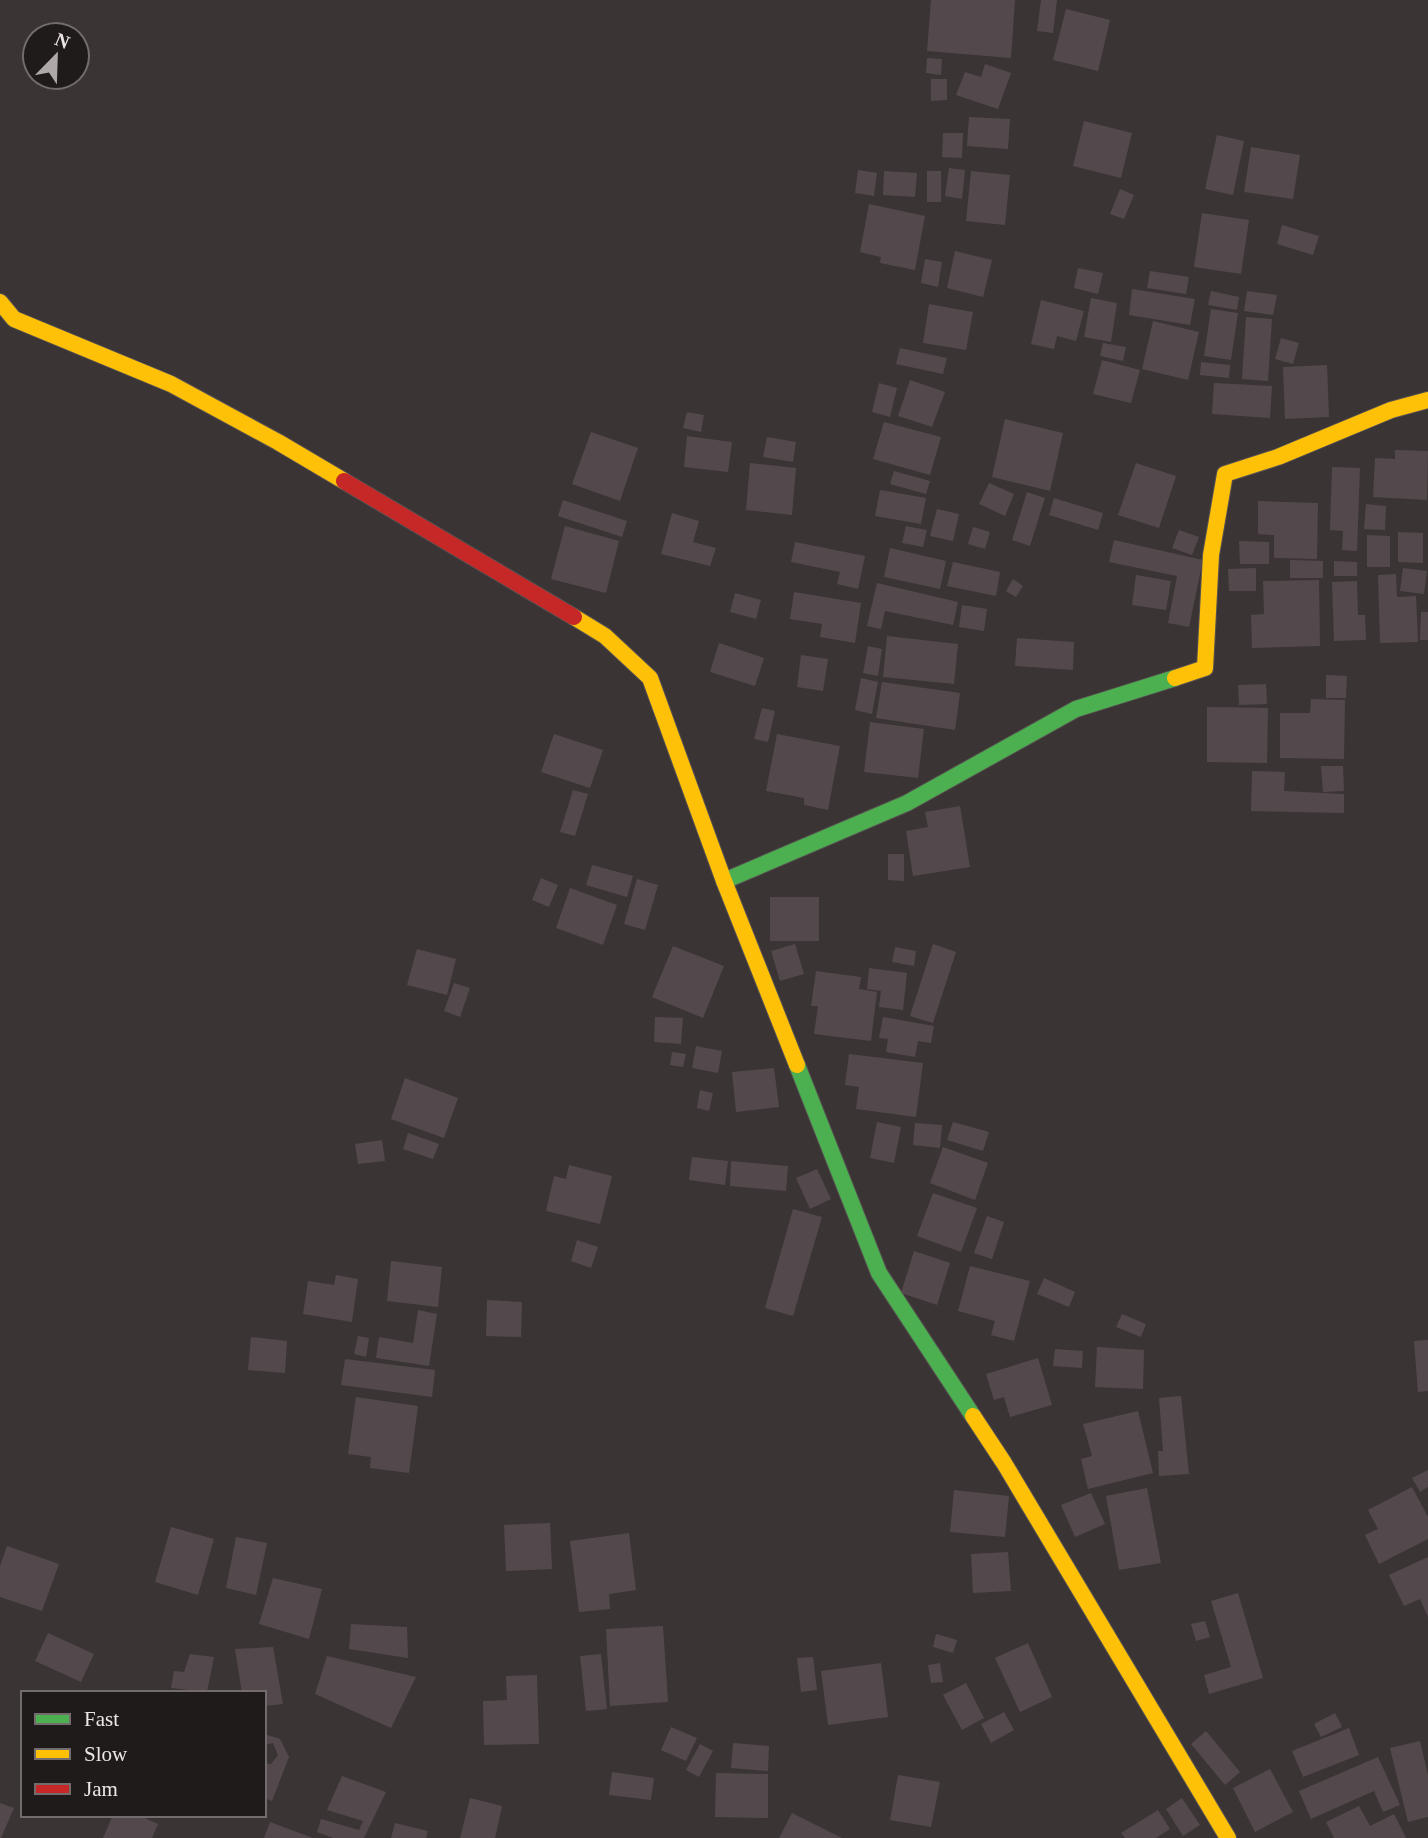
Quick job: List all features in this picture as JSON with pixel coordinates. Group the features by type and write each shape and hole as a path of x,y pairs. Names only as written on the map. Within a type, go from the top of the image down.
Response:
{"street":[{"path":"0,302 14,319 171,384 278,442 605,636 650,678 724,881 879,1273 1004,1463 1228,1838"},
{"path":"724,881 907,803 1076,709 1205,668 1211,555 1225,474 1278,457 1391,410 1428,400"}],"building":[{"path":"931,0 1015,0 1011,58 927,51"},
{"path":"1041,0 1057,0 1053,33 1037,31"},
{"path":"1066,9 1110,20 1098,71 1053,60"},
{"path":"927,58 942,59 941,75 926,73"},
{"path":"985,64 1011,73 998,109 956,95 965,72 981,77"},
{"path":"931,79 947,79 947,100 931,101"},
{"path":"969,117 1010,119 1008,149 967,146"},
{"path":"1084,121 1132,133 1121,178 1073,166"},
{"path":"943,133 963,133 962,158 942,157"},
{"path":"1217,135 1244,141 1233,195 1205,189"},
{"path":"1251,147 1300,155 1293,199 1244,192"},
{"path":"949,168 965,170 962,199 945,196"},
{"path":"858,170 877,173 874,196 855,193"},
{"path":"884,171 917,173 915,197 883,195"},
{"path":"927,171 941,171 941,202 927,202"},
{"path":"971,171 1010,175 1005,225 966,221"},
{"path":"1120,189 1134,195 1124,219 1110,214"},
{"path":"869,204 925,216 915,270 880,263 881,257 860,252"},
{"path":"1202,213 1249,220 1241,274 1194,267"},
{"path":"1282,225 1319,236 1313,255 1277,244"},
{"path":"955,251 992,260 983,297 947,288"},
{"path":"925,259 942,262 938,287 921,283"},
{"path":"1078,268 1103,273 1098,294 1074,288"},
{"path":"1150,271 1189,277 1186,294 1147,288"},
{"path":"1132,289 1195,299 1190,325 1129,315"},
{"path":"1211,291 1239,297 1237,310 1208,305"},
{"path":"1247,291 1277,295 1273,315 1244,311"},
{"path":"1091,298 1117,303 1111,342 1084,337"},
{"path":"1041,300 1084,311 1076,341 1057,336 1054,349 1031,344"},
{"path":"929,304 973,312 966,350 923,343"},
{"path":"1211,309 1238,313 1231,360 1204,356"},
{"path":"1246,317 1272,319 1268,381 1242,379"},
{"path":"1153,321 1199,332 1188,380 1142,369"},
{"path":"1281,338 1299,343 1293,364 1275,359"},
{"path":"1103,343 1126,347 1123,361 1100,356"},
{"path":"900,348 947,358 943,374 896,364"},
{"path":"1102,360 1140,370 1131,403 1093,394"},
{"path":"1201,362 1230,365 1229,378 1200,375"},
{"path":"1327,365 1329,417 1285,419 1283,367"},
{"path":"910,380 945,392 932,427 898,416"},
{"path":"879,383 897,388 890,417 872,412"},
{"path":"1214,383 1272,386 1270,418 1212,414"},
{"path":"687,412 704,415 701,432 683,428"},
{"path":"1005,419 1063,433 1050,491 992,477"},
{"path":"884,422 941,437 930,475 873,459"},
{"path":"591,432 638,448 620,501 572,484"},
{"path":"687,436 732,442 728,472 684,467"},
{"path":"767,437 796,442 793,462 763,457"},
{"path":"1395,450 1428,451 1427,500 1373,497 1375,458 1395,459"},
{"path":"750,463 796,468 792,515 746,510"},
{"path":"1136,463 1176,476 1159,528 1118,515"},
{"path":"1332,467 1360,468 1357,551 1342,550 1343,531 1330,530"},
{"path":"894,471 930,481 926,494 890,484"},
{"path":"989,483 1014,494 1005,516 979,504"},
{"path":"880,490 926,498 921,524 875,516"},
{"path":"1027,492 1045,498 1030,546 1012,540"},
{"path":"1054,498 1103,513 1098,530 1049,515"},
{"path":"563,500 627,521 622,537 558,516"},
{"path":"1258,501 1318,503 1317,559 1274,558 1274,535 1258,534"},
{"path":"1366,504 1386,506 1385,530 1364,529"},
{"path":"937,509 959,514 953,541 930,536"},
{"path":"672,513 699,521 693,542 716,548 710,566 661,554"},
{"path":"565,526 619,541 606,593 551,579"},
{"path":"906,526 927,530 923,547 902,543"},
{"path":"973,527 990,532 985,549 968,544"},
{"path":"1179,530 1199,537 1192,555 1172,548"},
{"path":"1398,532 1423,533 1423,563 1398,562"},
{"path":"1367,535 1390,536 1390,567 1367,567"},
{"path":"1114,540 1203,560 1189,627 1168,623 1177,576 1109,562"},
{"path":"1239,541 1269,542 1269,564 1240,564"},
{"path":"795,542 865,556 858,589 837,584 840,572 791,562"},
{"path":"890,548 946,561 940,589 884,577"},
{"path":"1290,560 1323,561 1323,578 1290,578"},
{"path":"1334,561 1357,562 1357,576 1334,576"},
{"path":"953,562 1000,572 996,596 947,586"},
{"path":"1256,568 1256,591 1229,591 1228,569"},
{"path":"1403,568 1427,571 1424,594 1400,591"},
{"path":"1396,574 1397,597 1416,596 1418,642 1380,643 1378,575"},
{"path":"1136,575 1171,581 1166,610 1132,605"},
{"path":"1013,579 1023,586 1016,597 1006,591"},
{"path":"1319,580 1320,646 1252,648 1251,615 1264,614 1263,581"},
{"path":"1357,581 1358,615 1365,615 1366,640 1334,641 1332,582"},
{"path":"877,583 958,602 953,625 885,611 881,629 867,626"},
{"path":"794,592 861,603 855,643 820,637 822,624 790,619"},
{"path":"735,593 761,600 756,619 730,612"},
{"path":"962,605 987,609 984,631 959,627"},
{"path":"1421,612 1428,612 1428,640 1420,640"},
{"path":"887,636 958,644 954,684 883,677"},
{"path":"1017,638 1074,642 1073,670 1015,666"},
{"path":"719,643 764,658 755,686 710,672"},
{"path":"868,646 882,649 878,676 863,673"},
{"path":"801,655 828,659 823,691 797,687"},
{"path":"1326,675 1347,676 1346,698 1326,698"},
{"path":"861,678 878,682 872,714 855,710"},
{"path":"882,682 960,693 955,730 876,718"},
{"path":"1266,684 1267,704 1239,705 1238,685"},
{"path":"1311,699 1345,700 1344,759 1280,758 1280,713 1310,713"},
{"path":"1207,707 1268,708 1267,763 1207,762"},
{"path":"762,708 775,711 768,742 754,739"},
{"path":"870,722 924,729 918,778 864,772"},
{"path":"554,734 603,750 590,788 541,772"},
{"path":"777,734 840,746 828,810 804,805 804,798 766,791"},
{"path":"1321,766 1343,766 1344,791 1323,792"},
{"path":"1252,771 1285,772 1284,791 1344,794 1344,813 1251,811"},
{"path":"573,790 588,794 575,836 560,832"},
{"path":"960,806 970,867 913,876 906,831 928,827 925,812"},
{"path":"888,854 904,854 904,881 888,880"},
{"path":"592,865 633,876 627,897 586,885"},
{"path":"541,878 558,885 549,907 532,900"},
{"path":"637,879 658,885 645,930 624,924"},
{"path":"570,888 617,905 603,945 556,928"},
{"path":"770,897 819,897 819,941 770,941"},
{"path":"795,944 804,974 780,981 771,951"},
{"path":"933,944 956,952 933,1023 910,1016"},
{"path":"673,946 724,966 703,1018 652,997"},
{"path":"895,947 916,951 914,966 892,962"},
{"path":"417,949 456,959 447,995 407,985"},
{"path":"869,968 907,973 903,1010 879,1007 881,991 867,989"},
{"path":"816,971 861,977 859,989 877,992 871,1041 814,1034 818,1006 811,1006"},
{"path":"454,983 470,988 460,1017 444,1011"},
{"path":"655,1017 683,1018 681,1044 654,1042"},
{"path":"883,1017 934,1026 931,1043 918,1041 915,1057 886,1052 888,1039 879,1038"},
{"path":"696,1046 722,1051 718,1073 692,1068"},
{"path":"672,1052 686,1054 683,1067 670,1065"},
{"path":"849,1054 923,1063 916,1117 856,1109 859,1087 845,1085"},
{"path":"774,1068 779,1107 736,1112 732,1072"},
{"path":"405,1078 458,1098 444,1138 391,1119"},
{"path":"700,1090 713,1093 709,1111 697,1108"},
{"path":"877,1122 901,1127 894,1163 870,1158"},
{"path":"953,1122 989,1132 983,1151 947,1140"},
{"path":"915,1123 942,1125 940,1148 913,1145"},
{"path":"408,1133 439,1144 433,1159 403,1149"},
{"path":"382,1140 385,1161 358,1164 355,1144"},
{"path":"943,1147 988,1163 975,1200 930,1183"},
{"path":"692,1157 728,1161 725,1185 689,1180"},
{"path":"731,1161 788,1166 786,1191 730,1186"},
{"path":"569,1165 612,1176 600,1224 546,1211 554,1176 566,1179"},
{"path":"817,1169 831,1199 810,1209 796,1178"},
{"path":"933,1193 977,1208 961,1252 917,1236"},
{"path":"793,1209 822,1217 793,1316 765,1308"},
{"path":"987,1216 1004,1222 992,1259 974,1253"},
{"path":"577,1240 598,1247 591,1268 571,1261"},
{"path":"914,1251 950,1263 937,1305 901,1293"},
{"path":"391,1261 442,1267 438,1307 387,1301"},
{"path":"970,1266 1030,1281 1014,1341 991,1335 995,1321 958,1311"},
{"path":"336,1275 358,1279 352,1322 303,1314 308,1281 334,1285"},
{"path":"1044,1278 1075,1292 1069,1307 1037,1294"},
{"path":"487,1300 522,1302 521,1337 486,1336"},
{"path":"418,1310 437,1314 429,1366 376,1358 379,1337 413,1343"},
{"path":"1122,1314 1146,1324 1141,1337 1116,1327"},
{"path":"358,1336 369,1338 366,1357 354,1354"},
{"path":"251,1337 287,1341 285,1373 248,1370"},
{"path":"1428,1340 1428,1391 1418,1392 1414,1341"},
{"path":"1097,1347 1144,1350 1143,1389 1095,1387"},
{"path":"1055,1349 1083,1351 1082,1368 1053,1366"},
{"path":"1038,1358 1052,1405 1010,1417 1004,1397 994,1400 986,1374"},
{"path":"345,1359 435,1370 432,1397 341,1385"},
{"path":"1181,1396 1189,1474 1159,1476 1158,1451 1163,1451 1159,1398"},
{"path":"356,1397 418,1406 409,1473 370,1468 371,1457 348,1454"},
{"path":"1138,1411 1153,1473 1088,1489 1081,1459 1092,1456 1083,1424"},
{"path":"1428,1470 1428,1487 1420,1492 1412,1478"},
{"path":"1412,1487 1428,1517 1428,1539 1379,1564 1365,1535 1378,1529 1368,1510"},
{"path":"1147,1488 1161,1563 1119,1570 1106,1496"},
{"path":"954,1490 1009,1496 1005,1537 950,1532"},
{"path":"1091,1493 1105,1524 1075,1537 1061,1505"},
{"path":"550,1523 552,1569 506,1571 504,1525"},
{"path":"171,1527 214,1539 198,1595 155,1582"},
{"path":"629,1533 636,1590 609,1594 610,1609 579,1612 570,1541"},
{"path":"236,1537 267,1543 256,1595 226,1588"},
{"path":"7,1546 59,1564 42,1611 0,1597 0,1566"},
{"path":"1008,1552 1011,1591 973,1593 971,1554"},
{"path":"1428,1557 1428,1617 1420,1599 1404,1606 1389,1575"},
{"path":"273,1578 322,1589 309,1639 259,1624"},
{"path":"1238,1593 1263,1678 1209,1694 1204,1675 1231,1667 1211,1601"},
{"path":"1205,1621 1210,1637 1196,1641 1191,1624"},
{"path":"351,1624 407,1627 408,1658 349,1649"},
{"path":"663,1626 668,1702 610,1706 606,1629"},
{"path":"48,1633 94,1654 81,1682 35,1661"},
{"path":"936,1634 957,1640 953,1653 933,1647"},
{"path":"1028,1643 1052,1697 1020,1712 995,1658"},
{"path":"273,1647 283,1704 266,1706 266,1691 242,1691 235,1649"},
{"path":"190,1654 214,1657 207,1691 171,1688 174,1671 184,1672"},
{"path":"601,1654 607,1709 586,1711 580,1656"},
{"path":"327,1656 416,1677 391,1728 315,1694"},
{"path":"813,1657 817,1690 801,1692 797,1658"},
{"path":"881,1663 888,1717 828,1725 821,1671"},
{"path":"940,1663 943,1682 931,1683 928,1665"},
{"path":"537,1675 539,1744 484,1745 483,1701 507,1700 506,1676"},
{"path":"966,1683 984,1718 962,1730 943,1695"},
{"path":"1004,1712 1014,1730 991,1743 981,1724"},
{"path":"1335,1713 1342,1727 1321,1737 1314,1724"},
{"path":"671,1727 697,1738 686,1761 661,1750"},
{"path":"1349,1728 1359,1755 1303,1777 1292,1751"},
{"path":"1206,1731 1240,1772 1225,1785 1191,1744"},
{"path":"266,1735 280,1739 289,1757 272,1801 266,1799 266,1763 271,1764 278,1755 273,1743 266,1745"},
{"path":"1420,1741 1428,1775 1428,1817 1408,1822 1390,1748"},
{"path":"733,1743 769,1746 768,1771 731,1768"},
{"path":"700,1744 713,1751 699,1777 686,1770"},
{"path":"1378,1757 1400,1805 1383,1812 1374,1791 1311,1819 1299,1791"},
{"path":"1270,1769 1293,1812 1255,1832 1233,1788"},
{"path":"612,1772 654,1778 651,1800 609,1795"},
{"path":"716,1773 768,1774 768,1818 715,1817"},
{"path":"898,1775 940,1782 931,1827 890,1820"},
{"path":"342,1776 386,1792 364,1838 333,1838 317,1832 321,1819 359,1830 363,1821 327,1810"},
{"path":"470,1798 502,1806 495,1838 460,1838"},
{"path":"1182,1798 1200,1825 1183,1836 1166,1809"},
{"path":"0,1803 14,1808 1,1838 0,1838"},
{"path":"1359,1806 1370,1826 1394,1814 1406,1838 1334,1838 1326,1822"},
{"path":"1158,1810 1170,1829 1156,1838 1125,1838 1121,1833"},
{"path":"792,1813 842,1838 779,1838"},
{"path":"112,1817 142,1817 158,1824 152,1838 103,1838"},
{"path":"270,1822 313,1838 264,1838"},
{"path":"395,1823 428,1831 426,1838 391,1838"}],"traffic: fast":[{"path":"724,881 907,803 1076,709 1175,678"},
{"path":"797,1065 879,1273 973,1416"}],"traffic: slow":[{"path":"0,302 14,319 171,384 344,481"},
{"path":"1175,678 1205,668 1211,555 1225,474 1278,457 1391,410 1428,400"},
{"path":"574,617 605,636 650,678 724,881 797,1065"},
{"path":"973,1416 1004,1463 1228,1838"}],"traffic: jam":[{"path":"344,481 574,617"}]}
